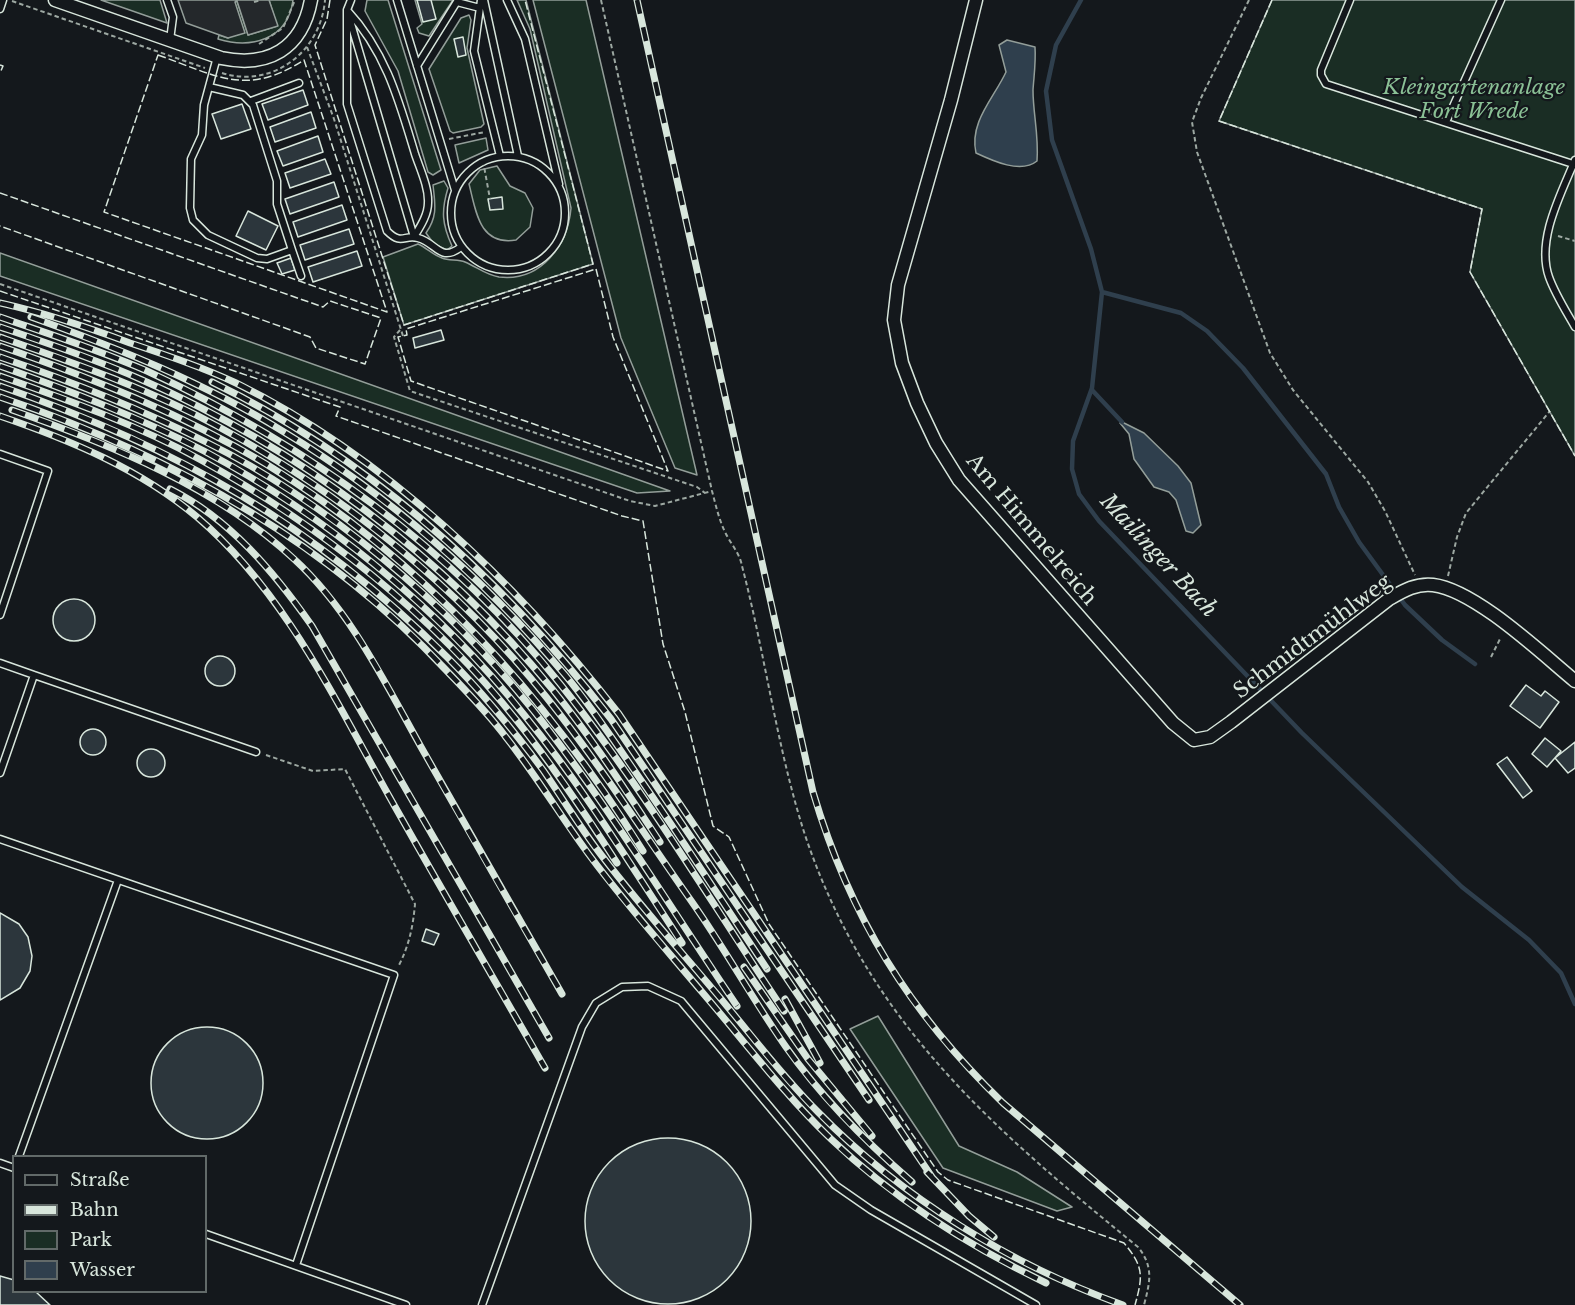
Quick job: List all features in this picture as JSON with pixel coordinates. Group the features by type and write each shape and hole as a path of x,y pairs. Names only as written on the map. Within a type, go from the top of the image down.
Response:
{"street":[{"path":"55,0 240,62 271,57 286,47 297,35 308,14 311,0"},
{"name":"Am Himmelreich","path":"976,0 951,100 898,285 894,320 902,363 926,423 959,480 1173,723 1194,740"},
{"name":"Schmidtmühlweg","path":"1194,740 1210,737 1260,702 1389,599 1406,589 1419,586 1446,588 1471,600 1575,681"}],"lane":[{"path":"0,9 3,0"},
{"path":"167,0 173,17 170,40"},
{"path":"348,10 366,30 387,67 423,181 428,203 423,221 414,237 404,240 395,239 387,231 347,104 348,10 351,0"},
{"path":"397,0 455,189"},
{"path":"482,0 474,51 500,156"},
{"path":"482,0 518,156"},
{"path":"507,0 525,39 565,205 565,223 554,248 533,265 514,271 494,269 476,261 461,247 453,229 451,209 455,189 466,173 483,161 500,156 518,156 542,168 560,188"},
{"path":"1350,0 1321,70 1323,80 1332,87 1574,162 1548,233 1545,263 1549,277 1575,327"},
{"path":"1446,122 1501,0"},
{"path":"417,66 457,1 480,8"},
{"path":"348,10 414,237 443,253 453,253 461,247"},
{"path":"217,56 202,115 202,135 191,159 189,208 193,220 208,235 256,258 267,259 292,250"},
{"path":"251,101 298,83"},
{"path":"210,87 243,95 251,101 277,181 277,204 302,276"},
{"path":"0,454 48,471 0,615"},
{"path":"0,663 256,752"},
{"path":"0,773 34,675"},
{"path":"0,839 394,975 296,1265"},
{"path":"19,1155 118,880"},
{"path":"482,1305 582,1027 596,1003 622,987 648,986 681,1001 835,1185 871,1210 1036,1305"},
{"path":"207,1234 406,1305"}],"path":[{"path":"254,2 261,0"},
{"path":"257,45 270,39 283,28 294,7 295,0"},
{"path":"601,0 712,491 720,521 742,562 805,834 842,921 873,978 933,1061 1007,1137 1138,1247 1147,1258 1151,1271 1144,1305"},
{"path":"1249,0 1236,21 1192,122 1197,152 1270,353 1293,390 1368,482 1385,511 1419,586"},
{"path":"297,35 312,55 403,336"},
{"path":"440,141 494,130"},
{"path":"483,161 490,199"},
{"path":"1548,233 1575,241"},
{"path":"0,284 630,501 655,506 712,491"},
{"path":"400,330 394,337 410,391 697,487 705,493"},
{"path":"1446,588 1457,537 1466,513 1550,411"},
{"path":"1491,657 1507,626"},
{"path":"256,752 313,771 345,769 415,904 407,950 394,975"}],"green space":[{"path":"101,0 160,0 167,23"},
{"path":"269,0 293,0 290,14 276,33 255,42 230,42 218,39 219,35 228,38 234,1 237,1 248,35 277,26"},
{"path":"367,0 388,0 441,170 433,175 428,172 398,71 365,11"},
{"path":"415,0 453,0 429,36 419,33 417,28 422,24"},
{"path":"517,0 526,0 593,264 404,325 383,257 418,244 439,257 465,262 490,275 514,277 528,274 550,258 558,247 569,222 571,208 530,29"},
{"path":"533,0 586,0 697,475 675,468 621,338"},
{"name":"Kleingartenanlage Fort Wrede","path":"1272,0 1575,0 1575,456 1470,272 1482,209 1219,121"},
{"path":"469,15 471,20 467,48 484,124 481,127 453,133 450,131 429,69 461,18"},
{"path":"486,138 488,150 459,163 455,145"},
{"path":"497,166 510,186 525,193 533,208 530,227 516,240 494,238 481,224 474,205 469,184 480,170"},
{"path":"444,181 448,188 444,217 452,246 447,250 434,244 426,233 434,215 433,185"},
{"path":"0,253 670,491 637,493 0,276"},
{"path":"878,1016 959,1146 1017,1172 1072,1207 1057,1211 943,1168 850,1029"}],"shaded area":[{"path":"178,0 269,0 278,26 248,35 237,1 235,2 245,33 228,38 186,23"}],"water":[{"path":"1007,40 1035,47 1033,90 1037,161 1030,165 1007,165 976,153 976,131 979,121 1006,72 999,45"},
{"path":"1120,423 1144,433 1178,466 1191,483 1201,525 1193,533 1186,531 1176,500 1169,492 1154,487 1134,459 1129,434"}],"building":[{"path":"417,0 431,0 436,19 423,22"},
{"path":"463,37 466,55 458,57 454,39"},
{"path":"303,90 308,105 268,120 262,104"},
{"path":"242,104 251,129 221,139 212,114"},
{"path":"311,112 316,128 275,142 270,127"},
{"path":"318,136 323,152 283,166 277,151"},
{"path":"325,159 331,174 290,188 285,173"},
{"path":"334,182 339,197 290,214 285,199"},
{"path":"502,197 503,209 490,210 488,199"},
{"path":"342,205 347,220 298,237 293,222"},
{"path":"248,211 278,226 266,250 236,236"},
{"path":"349,229 354,244 305,260 300,245"},
{"path":"357,251 362,266 313,282 308,267"},
{"path":"291,258 295,270 282,274 277,263"},
{"path":"441,330 444,340 415,348 413,338"},
{"path":"74,599 89,605 95,620 89,635 74,641 59,635 53,620 59,605"},
{"path":"220,656 231,660 235,671 231,682 220,686 209,682 205,671 209,660"},
{"path":"1526,685 1541,696 1545,691 1559,702 1540,728 1510,706"},
{"path":"93,729 103,732 106,742 103,752 93,755 83,752 80,742 83,732"},
{"path":"1545,738 1561,751 1547,767 1532,754"},
{"path":"1575,742 1575,768 1568,773 1555,758"},
{"path":"151,749 161,753 165,763 161,773 151,777 141,773 137,763 141,753"},
{"path":"1507,757 1532,791 1523,798 1497,764"},
{"path":"0,913 19,924 28,937 32,956 30,971 20,988 0,1000"},
{"path":"426,929 439,934 434,945 422,941"},
{"path":"207,1027 229,1031 247,1043 259,1061 263,1083 259,1105 247,1123 229,1135 207,1139 185,1135 167,1123 155,1105 151,1083 155,1061 167,1043 185,1031"},
{"path":"668,1138 700,1145 727,1162 744,1189 751,1221 744,1253 727,1280 700,1297 668,1304 636,1297 609,1280 592,1253 585,1221 592,1189 609,1162 636,1145"},
{"path":"0,1276 12,1279 12,1293 37,1293 50,1305 0,1305"}],"waterway":[{"name":"Mailinger Bach","path":"1081,0 1056,45 1046,91 1052,140 1091,249 1102,292 1092,388 1073,441 1072,469 1079,494 1099,521 1302,733 1462,887 1529,940 1561,973 1575,1004"},
{"path":"1102,292 1181,313 1207,331 1243,368 1326,474 1339,507 1359,542 1405,605 1442,640 1475,664"},
{"path":"1092,390 1122,422"}],"railway":[{"path":"637,0 813,792 845,881 865,921 911,998 969,1069 1003,1103 1240,1305"},
{"path":"0,303 98,331 197,366 236,383 291,413 345,448 446,527 493,571 537,617 619,714 932,1177"},
{"path":"0,317 129,363 206,400 263,432 319,466 372,504 473,588 518,635 591,724 648,805 784,1011"},
{"path":"31,317 161,368 254,414 362,484 435,542 503,607 566,676 659,806 767,969"},
{"path":"0,327 106,365 199,407 312,472 365,510 416,551 510,641 553,690 581,727 660,842"},
{"path":"0,337 138,389 219,427 265,453 354,513 437,582 513,658 566,723 704,920 774,1029 814,1084 845,1118 912,1182"},
{"path":"0,346 102,384 202,429 266,464 323,502 377,543 429,588 477,635 523,686 566,739 606,794 643,851"},
{"path":"0,357 130,406 251,466 340,525 424,594 500,671 560,745 612,818 737,1006"},
{"path":"0,366 104,405 204,451 293,504 378,567 456,638 525,716 587,799 682,943"},
{"path":"0,376 128,424 177,447 246,486 289,514 373,576 412,609 485,683 544,756 617,863"},
{"path":"212,382 270,413 326,448 380,486 480,572 526,619 611,719 869,1100"},
{"path":"0,386 65,410 184,464 240,495 294,529 346,567 397,610 447,657 485,698 543,770 602,856 630,891 791,1083 850,1143 921,1200 999,1249 1081,1289 1123,1305"},
{"path":"0,397 62,419 182,473 239,505 294,540 347,579 397,622 491,718 617,891 814,1122 880,1182 933,1220 1017,1269 1046,1283"},
{"path":"12,410 124,453 197,490 264,534 315,580 334,602 367,651 562,994"},
{"path":"0,416 103,457 152,484 197,517 228,546 256,578 281,612 327,684 545,1068"},
{"path":"170,489 212,515 249,548 312,626 549,1038"},
{"path":"744,967 808,1059 872,1136"},
{"path":"785,999 820,1063"},
{"path":"927,1172 969,1216 994,1237"}],"fence":[{"path":"330,0 327,19 315,45 404,325 593,264 525,0"},
{"path":"1272,0 1219,121 1482,209 1470,272 1575,456"},
{"path":"158,55 215,76 248,80 265,78 304,60 387,312 104,212 158,55"},
{"path":"0,65 3,66 0,73"},
{"path":"0,193 323,307 330,301 381,318 365,364 316,348 310,337 0,226"},
{"path":"596,269 613,337 668,471 411,381 398,337 407,335 406,329 596,269"},
{"path":"0,291 340,407 336,416 622,516 643,521 663,644 685,712 713,826 729,837 769,924 938,1172 948,1180 1124,1243 1135,1259 1140,1272 1135,1305"}]}
